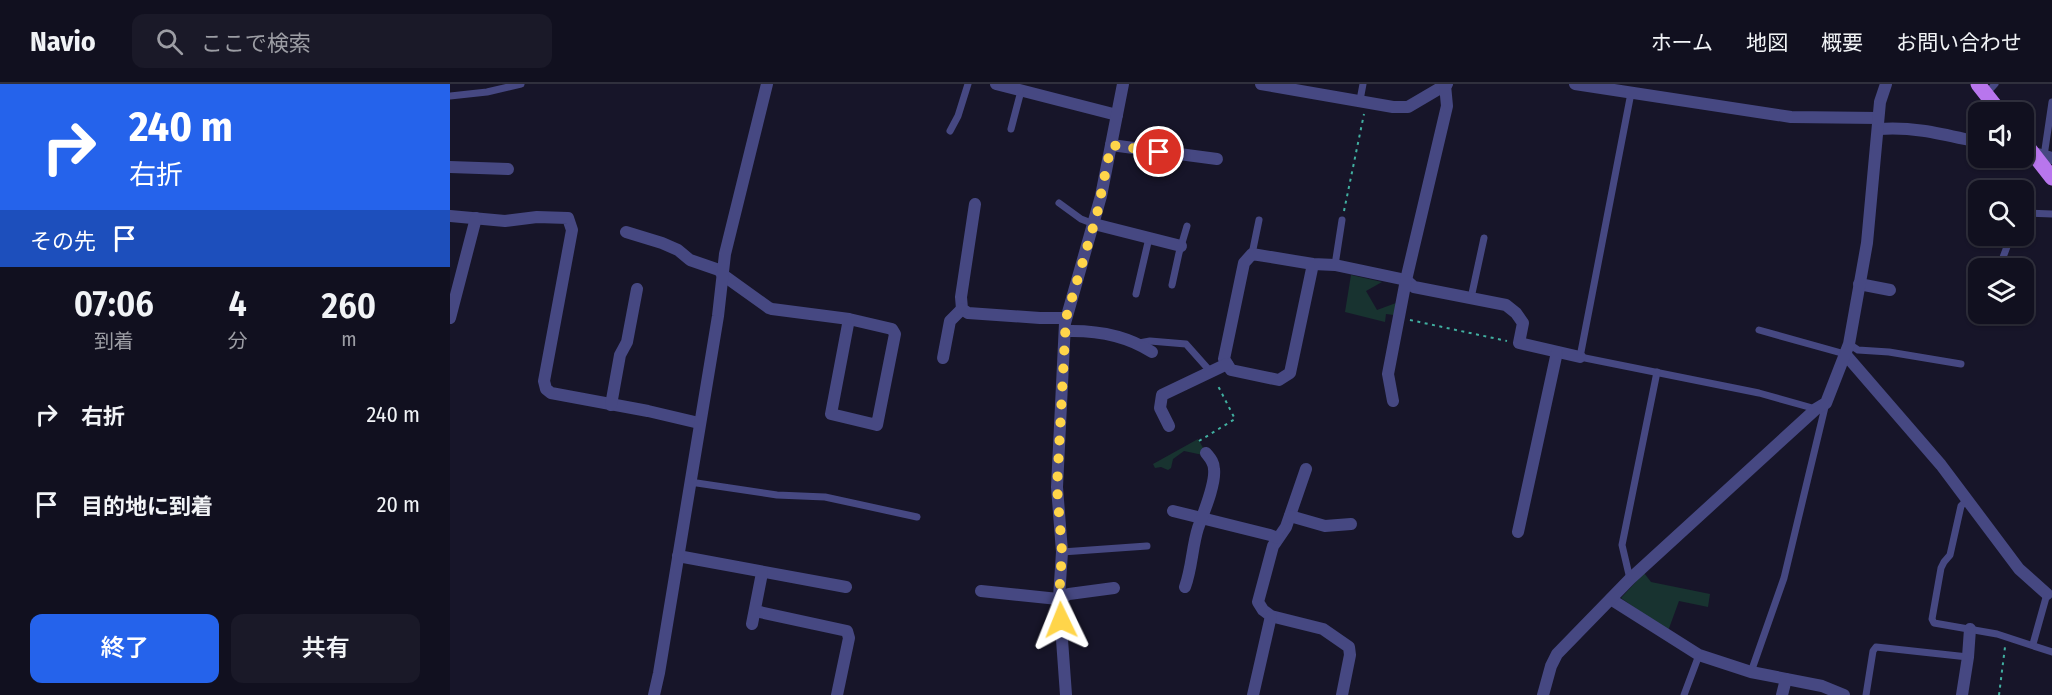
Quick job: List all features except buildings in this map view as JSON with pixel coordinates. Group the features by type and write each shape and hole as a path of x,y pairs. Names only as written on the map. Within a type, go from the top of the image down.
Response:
{"main road":[{"path":"1986,88 1994,102"},
{"path":"2035,152 2052,178"}],"street":[{"path":"654,695 718,316 726,246 766,84"},
{"path":"996,84 1117,115"},
{"path":"1066,695 1059,598 1062,552 1057,487 1066,318 1094,224 1123,84"},
{"path":"1261,84 1393,107 1408,107 1445,84 1447,106 1406,280 1388,374 1393,401"},
{"path":"1575,84 1791,117 1914,129 1968,140"},
{"path":"1543,695 1551,666 1557,654 1630,579 1821,406 1847,349 1867,243 1880,102 1886,84"},
{"path":"1111,145 1216,159"},
{"path":"450,167 508,169"},
{"path":"943,358 950,321 962,309 961,297 975,204"},
{"path":"450,216 505,221 537,217 564,217 570,221 572,234 544,385 551,393 699,423"},
{"path":"450,318 476,218"},
{"path":"1094,224 1181,246"},
{"path":"626,232 662,243 678,250 690,260 719,270 769,308 849,319 892,329 895,334 877,425 831,414 849,319"},
{"path":"1313,264 1290,373 1280,380 1231,370 1224,359 1244,263 1252,254 1313,264 1335,265 1406,280 1414,287 1506,305 1523,323 1519,343 1580,357"},
{"path":"1859,284 1890,290"},
{"path":"611,405 620,355 627,342 637,289"},
{"path":"962,309 968,313 1066,318"},
{"path":"1065,331 1097,331 1139,344 1152,352"},
{"path":"1847,349 1941,465 2019,569 2049,597"},
{"path":"1518,532 1557,352"},
{"path":"1169,426 1160,408 1162,395 1227,364"},
{"path":"1185,587 1190,573 1198,528 1203,519 1215,472 1213,461 1206,453"},
{"path":"1306,469 1286,527 1273,546 1258,599 1260,607 1271,616 1323,630 1349,647 1350,655 1341,695"},
{"path":"1173,511 1278,538"},
{"path":"1290,516 1330,526 1351,524"},
{"path":"678,556 846,587"},
{"path":"752,624 762,573"},
{"path":"981,591 1059,598 1069,594 1114,588"},
{"path":"1612,600 1699,656 1752,672 1822,686 1844,695"},
{"path":"755,610 847,631 849,638 837,695"},
{"path":"1253,695 1271,616"},
{"path":"1962,695 1970,629"},
{"path":"1782,695 1786,679"}],"lane":[{"path":"450,96 487,92 521,84"},
{"path":"950,131 958,116 968,84"},
{"path":"1363,84 1363,101"},
{"path":"1011,129 1021,91"},
{"path":"1631,93 1580,357 1821,406 1784,578 1752,672"},
{"path":"2035,152 2052,102"},
{"path":"1059,203 1081,219 1094,224"},
{"path":"2034,213 2052,214"},
{"path":"1252,254 1258,220"},
{"path":"1335,265 1342,220"},
{"path":"1172,285 1187,226"},
{"path":"1136,294 1149,238"},
{"path":"1471,298 1484,238"},
{"path":"1759,330 1847,349 1889,352 1961,364"},
{"path":"1139,344 1150,341 1186,344 1210,371"},
{"path":"1630,579 1622,545 1657,372"},
{"path":"690,482 777,495 825,496 917,517"},
{"path":"1966,501 1961,506 1950,555 1941,568 1932,619 1934,623 2007,636 2052,652"},
{"path":"1062,552 1147,546"},
{"path":"2033,644 2049,597"},
{"path":"1866,695 1873,651 1876,647 1968,657"},
{"path":"1684,695 1699,656"}],"path":[{"path":"1342,220 1363,101"},
{"path":"1399,318 1519,343"},
{"path":"1199,441 1235,419 1210,371"},
{"path":"1999,695 2007,636"}],"green space":[{"path":"1351,275 1382,282 1366,291 1377,310 1396,303 1394,315 1386,314 1385,322 1345,312"},
{"path":"1198,439 1206,453 1203,455 1184,451 1173,459 1171,468 1168,470 1161,467 1155,468 1153,464"},
{"path":"1644,573 1651,582 1710,594 1708,607 1679,601 1668,631 1621,598"}],"route":[{"path":"1061,620 1059,598 1062,552 1057,487 1066,318 1097,214 1111,145 1159,152"}]}
